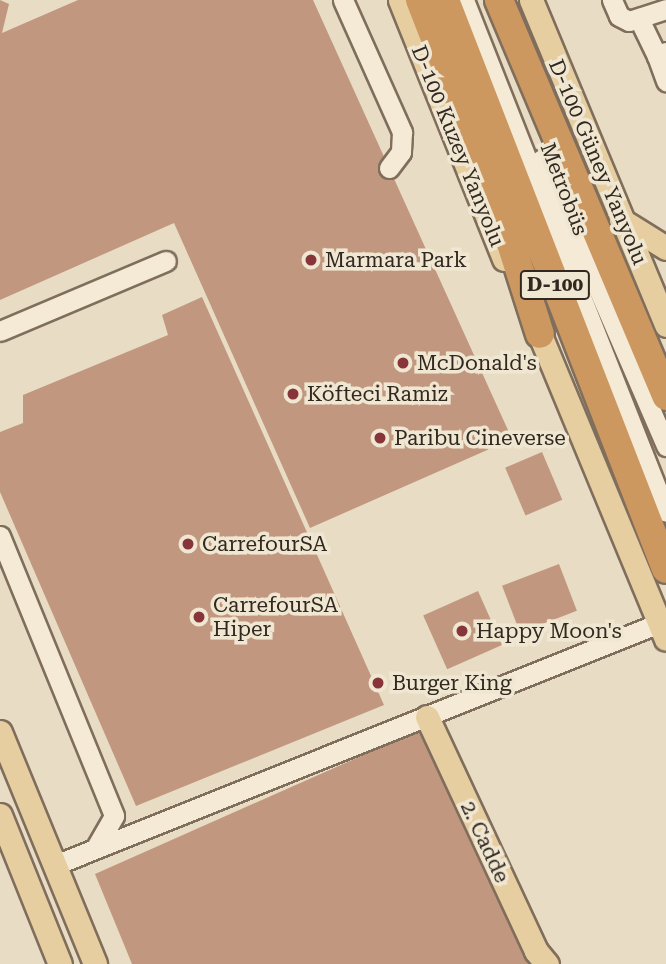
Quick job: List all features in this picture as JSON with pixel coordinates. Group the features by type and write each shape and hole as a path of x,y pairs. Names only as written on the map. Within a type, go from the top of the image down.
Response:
{"highway":[{"path":"421,0 493,187 540,334"},
{"name":"D-100","path":"445,0 666,569"},
{"name":"D-100","path":"499,0 666,396"}],"main road":[{"name":"D-100 Kuzey Yanyolu","path":"400,0 501,253 540,334 663,631"},
{"name":"D-100 Güney Yanyolu","path":"531,0 666,325"},
{"path":"548,0 568,92"},
{"path":"621,220 666,248"},
{"name":"2. Cadde","path":"427,717 533,945 547,964"},
{"path":"0,732 95,964"},
{"path":"0,816 60,964"}],"street":[{"path":"343,0 402,132 401,152 389,168"},
{"name":"Metrobüs","path":"464,0 666,512"},
{"name":"Metrobüs","path":"475,0 666,446"},
{"path":"612,0 623,20 639,19 666,9"},
{"path":"639,19 661,54 666,81"},
{"path":"0,331 166,261"},
{"path":"0,536 114,816 97,846"},
{"path":"55,865 97,846 427,717 663,631"}],"building":[{"name":"Marmara Park","path":"0,0 9,4 2,33 78,0 313,0 512,439 310,528 174,223 0,300"},
{"name":"CarrefourSA Hiper","path":"202,297 384,705 136,806 0,492 0,432 23,423 23,395 168,335 162,315"},
{"path":"542,452 562,500 525,515 505,468"},
{"path":"559,564 577,611 520,633 502,586"},
{"name":"Happy Moon's","path":"478,591 502,645 447,669 423,615"},
{"path":"422,729 528,964 132,964 95,874"}],"place":[{"name":"Marmara Park","path":"311,260"},
{"name":"McDonald's","path":"403,363"},
{"name":"Köfteci Ramiz","path":"293,394"},
{"name":"Paribu Cineverse","path":"380,438"},
{"name":"CarrefourSA","path":"188,544"},
{"name":"CarrefourSA Hiper","path":"199,617"},
{"name":"Happy Moon's","path":"462,631"},
{"name":"Burger King","path":"378,683"}]}
